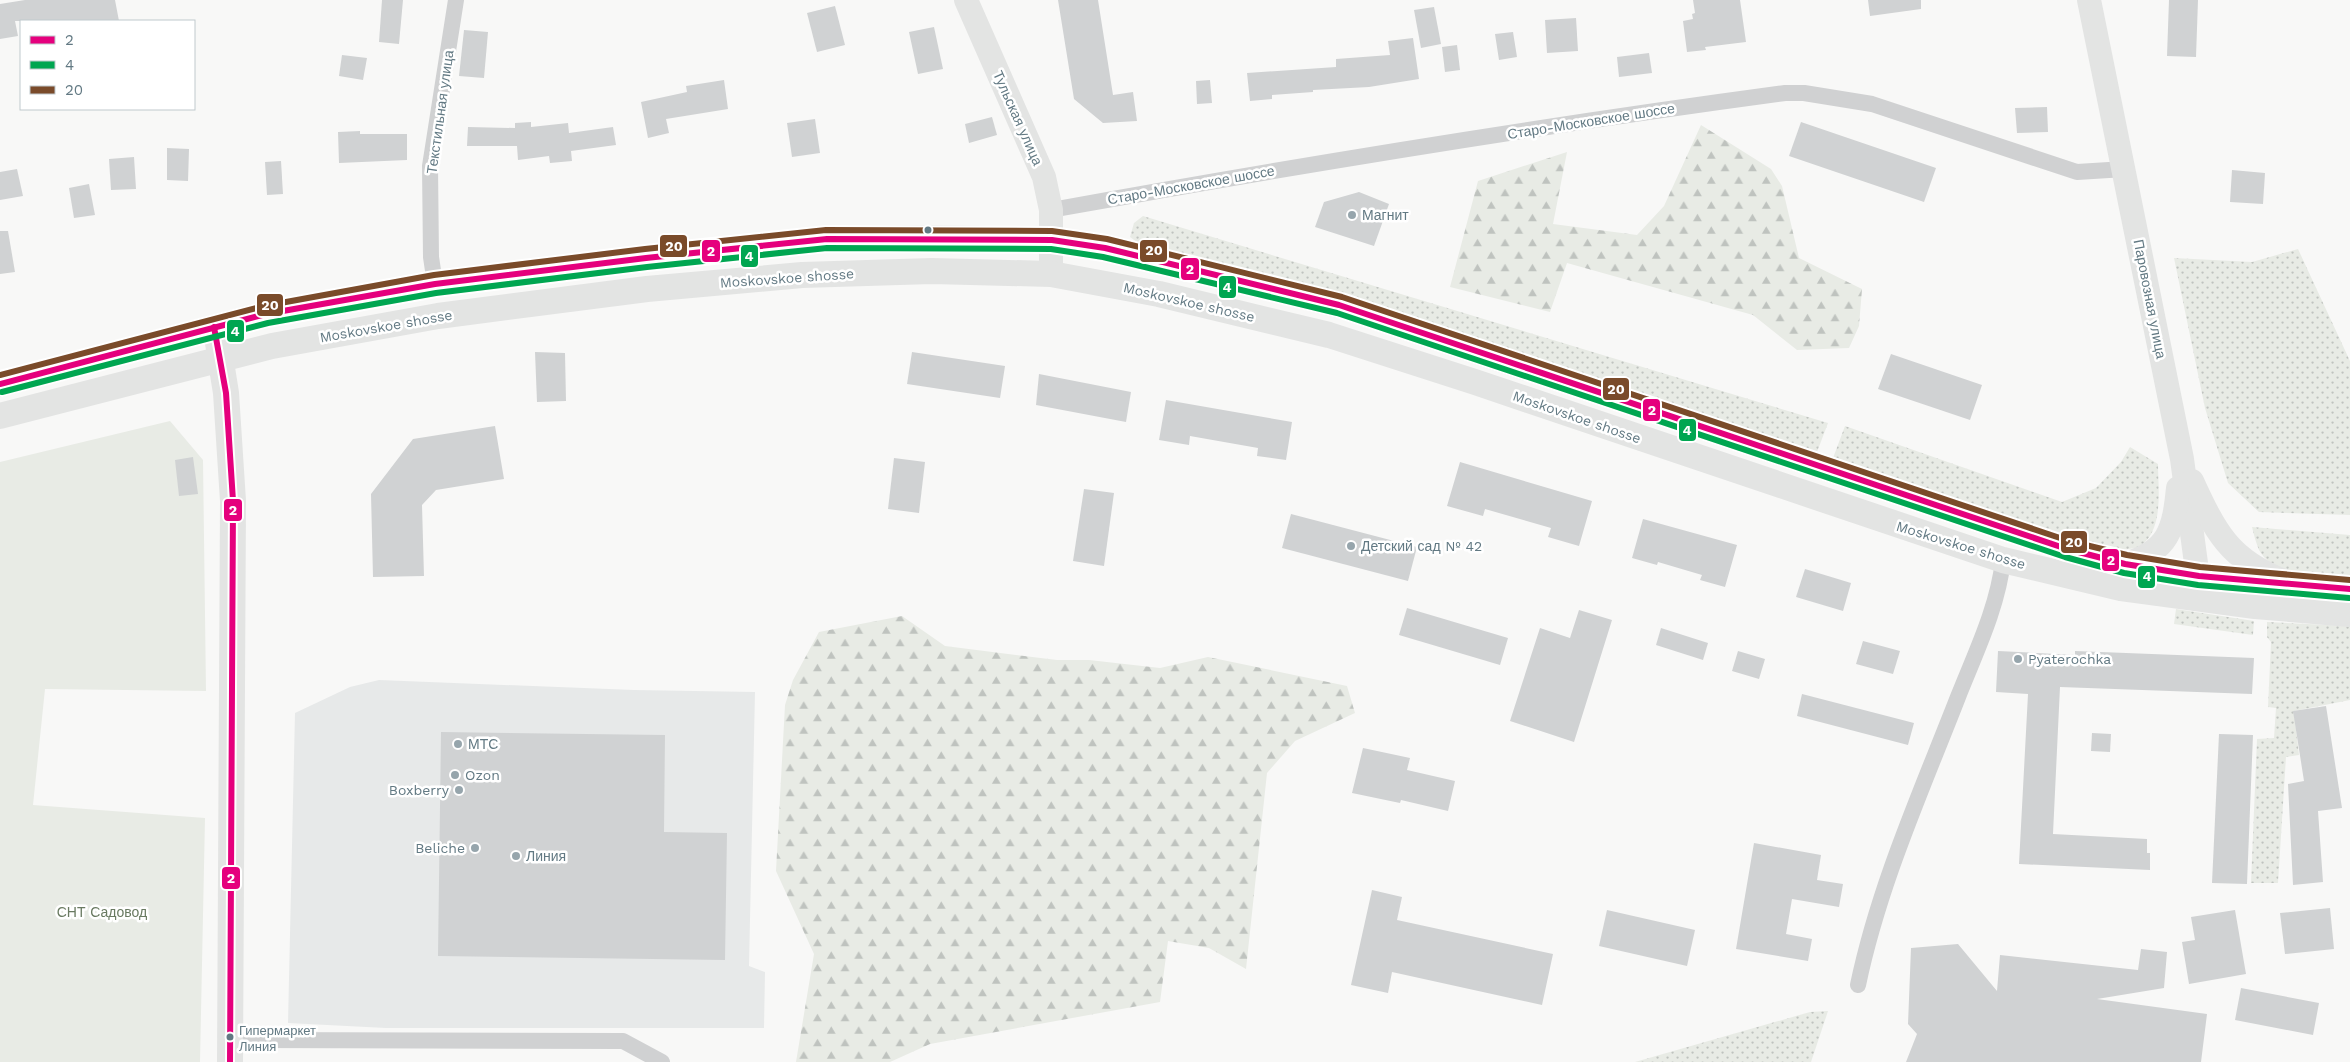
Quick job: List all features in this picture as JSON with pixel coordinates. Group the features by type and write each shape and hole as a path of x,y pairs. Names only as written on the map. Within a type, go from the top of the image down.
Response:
{"main road":[{"name":"Тульская улица","path":"966,0 1044,177 1051,210 1051,274"},
{"name":"Паровозная улица","path":"2089,0 2125,169 2182,458 2200,588"},
{"name":"Moskovskoe shosse","path":"0,384 266,314 434,284 646,258 827,239 1052,240 1105,248 1339,305 2067,549 2125,564 2200,588 2350,614"},
{"name":"Moskovskoe shosse","path":"0,416 272,346 438,316 647,289 811,275 932,271 1051,274 1159,294 1329,335 1475,382 2003,560 2121,588 2200,588 2292,584 2350,589"},
{"path":"214,327 221,359 233,501 230,1051"},
{"path":"2125,564 2146,558 2158,548 2170,532 2176,509 2182,458"},
{"path":"2182,458 2204,508 2224,541 2246,562 2264,573 2292,584"}],"street":[{"name":"Текстильная улица","path":"434,284 430,166 456,0"},
{"name":"Старо-Московское шоссе","path":"1051,210 1156,190 1655,111 1785,93 1804,93 1872,104 2078,172 2125,169"},
{"path":"1858,985 1865,951 1883,890 1987,624 2003,560"},
{"path":"230,1051 392,1041 623,1041 662,1062"}],"shaded area":[{"path":"379,680 634,690 755,692 749,966 765,972 764,1028 386,1028 288,1023 295,713 350,687"}],"green space":[{"path":"1701,125 1771,169 1782,186 1799,258 1862,289 1859,326 1849,348 1797,350 1753,315 1567,263 1550,312 1450,287 1478,181 1567,152 1553,224 1637,235 1664,206"},
{"path":"1143,216 1828,423 1817,452 1141,245 1130,237 1134,223"},
{"path":"2298,249 2350,361 2350,515 2259,512 2228,483 2205,408 2174,258 2252,262"},
{"name":"СНТ Садовод","path":"170,421 203,460 206,691 45,689 33,805 205,818 200,1062 0,1062 0,462"},
{"path":"1845,426 2062,502 2096,488 2121,462 2130,447 2158,464 2159,498 2156,522 2152,533 2145,542 2136,548 2120,550 2016,521 1833,458"},
{"path":"2252,527 2350,535 2350,577 2313,575 2276,566 2266,559 2259,550"},
{"path":"2176,609 2254,621 2253,635 2174,624"},
{"path":"902,616 945,646 1057,660 1089,660 1160,668 1208,657 1347,686 1355,713 1295,741 1267,773 1246,969 1209,948 1168,941 1160,1002 930,1044 890,1062 796,1062 814,954 776,871 785,705 793,680 819,632"},
{"path":"2267,622 2350,626 2350,700 2294,711 2299,755 2286,757 2278,883 2251,883 2257,739 2274,738 2276,708 2268,707 2271,642 2267,637"},
{"path":"1828,1011 1811,1062 1635,1062 1810,1012"}],"building":[{"path":"25,0 115,0 119,20 20,20 15,21 18,36 0,39 0,4"},
{"path":"382,0 403,0 399,44 379,42"},
{"path":"1058,0 1098,0 1113,95 1133,92 1137,121 1103,123 1074,99"},
{"path":"1693,0 1740,0 1746,42 1705,47 1706,50 1687,52 1683,21 1693,19 1692,14 1695,13"},
{"path":"1868,0 1921,0 1921,9 1870,16"},
{"path":"2169,0 2198,0 2196,57 2167,56"},
{"path":"835,6 845,45 817,52 807,13"},
{"path":"1434,7 1441,44 1421,48 1414,10"},
{"path":"1576,18 1578,51 1547,53 1545,20"},
{"path":"934,27 943,69 918,74 909,32"},
{"path":"464,30 488,32 484,78 459,76"},
{"path":"1513,32 1517,57 1499,60 1495,34"},
{"path":"1413,38 1419,79 1369,87 1313,90 1313,92 1272,95 1272,99 1250,101 1247,73 1336,67 1336,59 1390,55 1388,41"},
{"path":"1457,45 1460,70 1445,72 1442,47"},
{"path":"1649,53 1652,73 1619,77 1617,57"},
{"path":"342,55 367,58 363,80 339,76"},
{"path":"724,80 728,109 666,119 669,133 648,138 641,102 687,92 686,86"},
{"path":"1210,80 1212,103 1197,104 1196,81"},
{"path":"2047,107 2048,132 2017,133 2015,108"},
{"path":"992,117 997,135 969,143 965,124"},
{"path":"815,119 820,153 792,157 787,123"},
{"path":"531,122 531,127 568,123 569,133 613,127 616,145 571,151 572,161 550,163 549,156 518,160 517,146 467,146 468,127 515,128 515,123"},
{"path":"1801,122 1936,168 1924,202 1789,156"},
{"path":"360,131 360,134 407,134 407,160 339,163 338,132"},
{"path":"167,148 189,149 188,181 167,180"},
{"path":"134,157 136,189 111,190 109,159"},
{"path":"281,161 283,194 267,195 265,162"},
{"path":"17,169 23,196 0,200 0,172"},
{"path":"2232,170 2265,173 2263,204 2230,202"},
{"path":"89,184 95,215 74,218 69,188"},
{"name":"Магнит","path":"1359,192 1389,204 1374,246 1315,227 1324,202"},
{"path":"0,231 8,231 15,272 0,274"},
{"path":"535,352 565,353 566,401 537,402"},
{"path":"912,352 1005,366 1000,398 907,384"},
{"path":"1891,354 1982,385 1970,420 1878,389"},
{"path":"1039,374 1131,392 1126,422 1036,405"},
{"path":"1166,400 1292,422 1286,460 1257,456 1258,448 1190,436 1189,445 1159,440"},
{"path":"495,426 504,479 436,490 422,505 424,576 373,577 371,494 413,439"},
{"path":"193,457 198,494 179,496 175,460"},
{"path":"894,458 925,462 919,513 888,509"},
{"path":"1460,462 1592,501 1579,546 1548,537 1551,528 1485,509 1483,516 1447,506"},
{"path":"1084,489 1114,493 1104,566 1073,561"},
{"path":"1291,514 1417,547 1408,581 1282,548"},
{"path":"1643,519 1737,545 1725,587 1700,580 1702,575 1658,562 1657,565 1632,558"},
{"path":"1805,569 1851,583 1843,611 1796,597"},
{"path":"1407,608 1508,638 1500,665 1399,635"},
{"path":"1579,610 1612,620 1574,742 1510,721 1540,628 1570,638"},
{"path":"1661,628 1708,643 1703,660 1656,645"},
{"path":"1863,641 1900,651 1893,674 1856,664"},
{"path":"1738,651 1765,659 1759,679 1732,671"},
{"path":"1998,651 2075,655 2075,651 2254,658 2252,694 2060,687 2053,834 2147,839 2147,853 2150,853 2150,870 2019,864 2028,694 1996,692"},
{"path":"1802,694 1914,723 1908,745 1797,716"},
{"path":"2326,706 2342,808 2318,811 2323,882 2293,885 2288,784 2304,781 2293,711"},
{"path":"441,732 665,735 664,832 727,833 725,960 438,956"},
{"path":"2092,733 2111,734 2110,752 2091,751"},
{"path":"2219,734 2253,735 2247,884 2212,883"},
{"path":"1363,748 1410,758 1407,770 1455,781 1448,811 1401,800 1400,803 1352,793"},
{"path":"1754,843 1821,855 1817,880 1843,884 1839,907 1792,899 1786,934 1812,939 1808,961 1736,949"},
{"path":"1372,890 1402,897 1397,920 1553,954 1542,1005 1392,972 1388,993 1351,985"},
{"path":"2330,908 2334,949 2285,954 2280,913"},
{"path":"1607,910 1695,930 1687,966 1599,946"},
{"path":"2235,910 2246,974 2189,984 2182,942 2195,940 2191,917"},
{"path":"1958,944 1997,991 2000,955 2138,970 2141,949 2167,952 2164,988 2097,999 2207,1014 2201,1062 1906,1062 1917,1034 1908,1024 1911,948"},
{"path":"2241,988 2319,1003 2313,1035 2235,1020"}],"transit line":[{"name":"20","path":"0,375 264,306 434,275 645,249 826,230 1052,231 1107,239 1342,297 2069,541 2127,555 2200,567 2350,580"},
{"name":"2","path":"0,384 266,314 435,284 646,258 827,239 1052,240 1105,248 1339,305 2067,549 2125,564 2199,576 2350,589"},
{"name":"4","path":"2,392 268,323 436,293 647,267 827,248 1051,249 1103,257 1337,313 2065,557 2124,573 2198,585 2349,598"},
{"name":"2","path":"214,327 226,393 233,501 230,1062"}],"place":[{"name":"Магнит","path":"1352,215"},
{"name":"Детский сад № 42","path":"1351,546"},
{"name":"Pyaterochka","path":"2018,659"},
{"name":"МТС","path":"458,744"},
{"name":"Ozon","path":"455,775"},
{"name":"Boxberry","path":"459,790"},
{"name":"Beliche","path":"475,848"},
{"name":"Линия","path":"516,856"},
{"name":"Гипермаркет Линия","path":"230,1037"}]}
